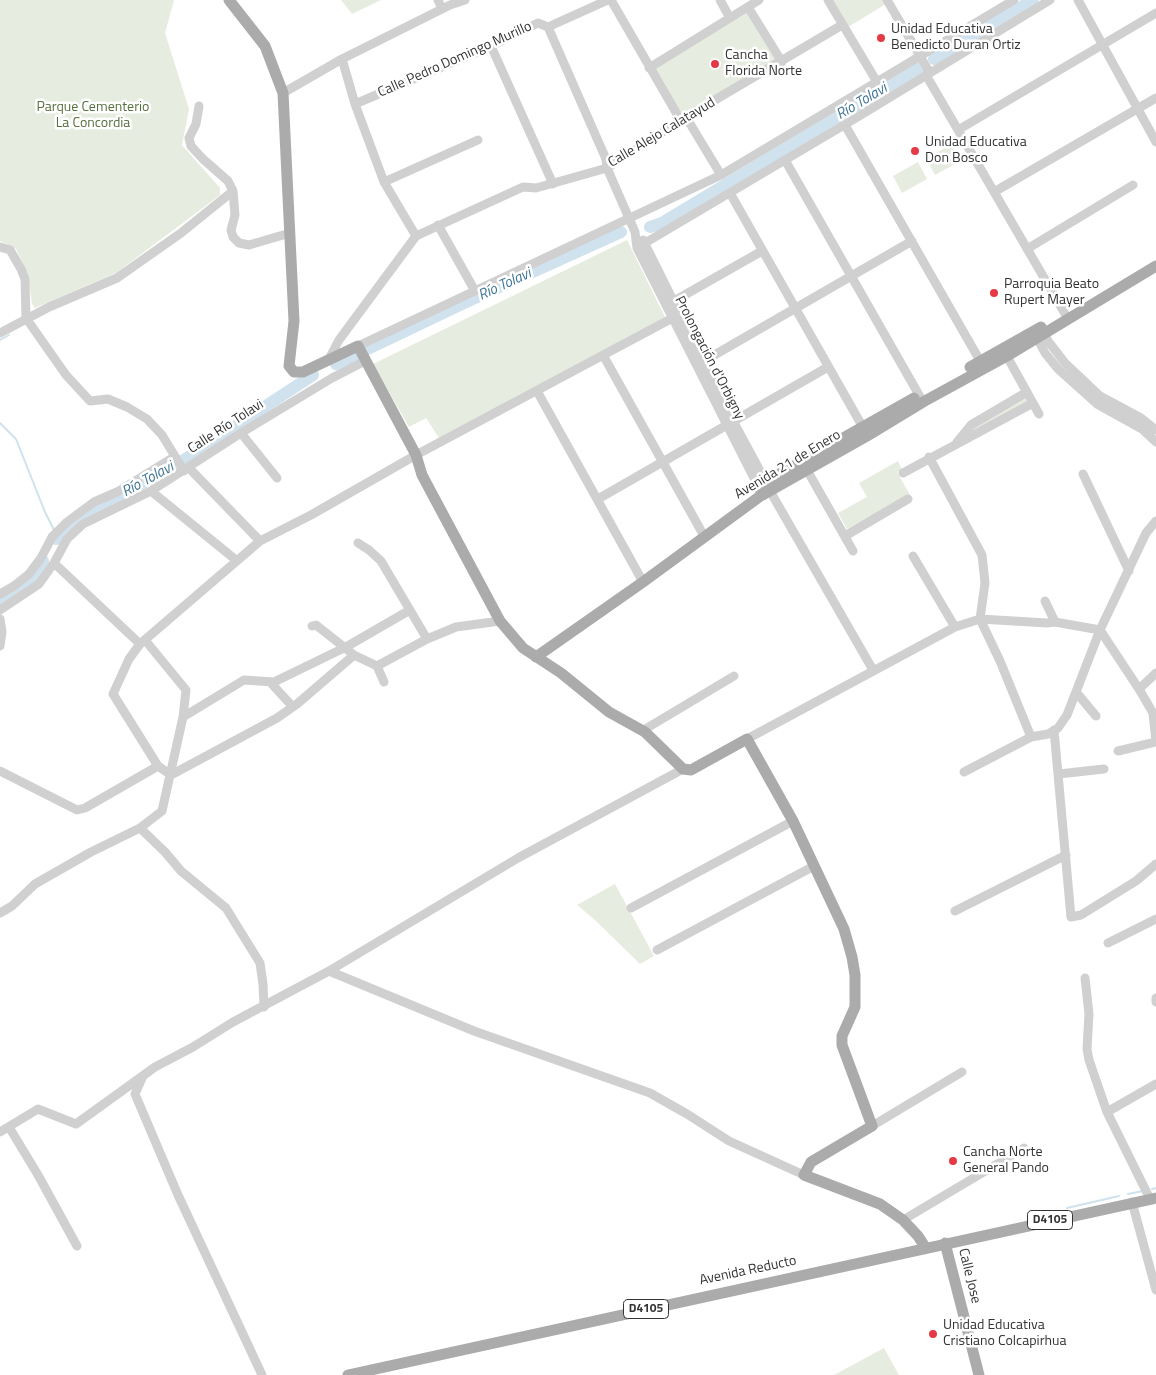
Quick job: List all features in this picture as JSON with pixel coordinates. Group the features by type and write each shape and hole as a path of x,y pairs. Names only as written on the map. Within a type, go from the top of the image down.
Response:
{"main road":[{"path":"229,0 265,46 283,93 294,321 289,366 294,372 302,372 358,346 416,455 422,475 500,621 523,648 561,674 608,712 642,730 683,769 691,770 747,740 794,821 844,929 855,975 855,1007 842,1036 842,1045 872,1126 811,1162 804,1174 880,1204 903,1220 918,1236 925,1247"},
{"name":"Avenida 21 de Enero","path":"536,657 643,582 764,489 921,398 1068,319 1156,266"},
{"name":"Avenida 21 de Enero","path":"764,489 808,470 865,432"},
{"name":"Avenida Reducto","path":"348,1375 1153,1198"},
{"name":"Calle Jose","path":"945,1243 980,1375"}],"street":[{"path":"283,93 445,3 465,0"},
{"path":"610,0 649,68 721,175"},
{"name":"Calle Pedro Domingo Murillo","path":"355,104 491,46 538,23 548,28 610,0"},
{"path":"720,0 730,18"},
{"path":"649,68 759,0"},
{"path":"828,0 876,82"},
{"path":"887,0 920,56 958,130 1068,319"},
{"path":"358,346 721,175 1014,0"},
{"path":"645,242 845,125 1050,0"},
{"path":"1078,0 1156,142"},
{"path":"748,7 782,62"},
{"path":"958,130 1156,14"},
{"name":"Calle Alejo Calatayud","path":"416,236 523,187 536,188 607,168 684,119 842,25"},
{"name":"Prolongación d'Orbigny","path":"548,28 606,159 607,168 628,219 635,232 645,242 674,301 676,316 730,423 764,489 874,670"},
{"path":"491,46 553,184"},
{"path":"332,378 326,361 339,340 416,236 384,182 355,104 342,59"},
{"path":"994,192 1156,98"},
{"path":"199,106 196,124 189,138 191,146 228,181 234,191 235,215 231,230 233,237 239,244 249,245 290,233"},
{"path":"845,125 982,364"},
{"path":"384,182 478,140"},
{"path":"785,160 921,398"},
{"path":"1027,249 1133,186"},
{"path":"0,333 26,318 117,278 181,233 234,191"},
{"path":"730,193 865,432"},
{"path":"438,225 475,291"},
{"name":"Prolongación d'Orbigny","path":"635,232 637,248 704,361 730,423"},
{"path":"704,361 912,242"},
{"path":"0,248 10,250 25,279 26,318 66,375 90,401 108,399 127,407 147,419 162,434 174,457 185,470 260,541"},
{"path":"674,301 762,250"},
{"path":"170,775 158,766 113,694 129,659 142,642 260,541 311,516 416,455 676,316"},
{"path":"1039,333 1064,363 1100,396 1141,418 1156,430"},
{"path":"1039,333 1045,353 1058,369 1097,404 1142,429 1156,442"},
{"path":"1005,352 1039,414"},
{"path":"603,355 704,536"},
{"name":"Calle Río Tolavi","path":"0,610 39,584 54,563 67,539 83,524 152,491 241,433 332,378 365,361"},
{"path":"598,499 828,367"},
{"path":"537,391 643,582"},
{"path":"957,442 971,425 1027,392"},
{"path":"902,473 1033,403"},
{"path":"241,433 277,478"},
{"name":"Calle Río Tolavi","path":"0,594 29,574 41,558 52,537 67,522 94,502 117,492 174,457"},
{"path":"929,457 982,555 985,583 980,618 1032,737"},
{"path":"808,470 854,550"},
{"path":"1083,474 1129,571"},
{"path":"152,491 236,560"},
{"path":"845,536 908,499"},
{"path":"964,772 1032,737 1048,734 1058,728 1067,715 1100,630 1146,534 1156,521"},
{"path":"358,542 381,561 427,639"},
{"path":"914,556 955,627"},
{"path":"0,913 12,906 35,884 91,852 140,828 162,811 182,717 186,690 142,642 54,563"},
{"path":"1045,601 1055,622"},
{"path":"182,717 244,680 274,682 346,647 410,610"},
{"path":"747,740 955,627 980,618 1047,624 1055,622 1100,630 1139,688 1153,713 1156,742 1118,751"},
{"path":"0,619 2,632 0,646"},
{"path":"377,666 427,639 456,627 500,621"},
{"path":"312,626 316,625 354,655 377,666 384,682"},
{"path":"170,775 277,718 293,707 354,655"},
{"path":"1139,688 1156,673"},
{"path":"642,730 734,676"},
{"path":"270,682 293,707"},
{"path":"1076,692 1096,716"},
{"path":"1054,730 1072,917 1080,915 1136,881 1156,864"},
{"path":"0,771 77,810 85,808 158,766"},
{"path":"0,1132 38,1109 76,1124 143,1076 233,1022 329,971 518,858 683,769"},
{"path":"1059,774 1104,769"},
{"path":"631,908 794,821"},
{"path":"140,828 165,852 181,871 226,908 260,963 264,1007"},
{"path":"955,911 1066,854"},
{"path":"657,950 814,866"},
{"path":"1108,943 1156,919"},
{"path":"329,971 474,1031 650,1093 729,1141 804,1174"},
{"path":"1085,978 1089,1014 1088,1054 1106,1112 1153,1198"},
{"path":"872,1126 962,1072"},
{"path":"143,1076 135,1094 178,1195 262,1375"},
{"path":"1106,1112 1156,1084"},
{"path":"9,1126 77,1246"},
{"path":"903,1220 1024,1148"},
{"path":"1132,1202 1156,1290"}],"green space":[{"name":"Parque Cementerio La Concordia","path":"0,0 174,0 165,33 189,109 182,145 220,188 220,195 116,273 35,308 32,304 28,274 16,249 0,241"},
{"path":"341,0 381,0 352,14"},
{"path":"832,0 884,0 886,4 848,27"},
{"name":"Cancha Florida Norte","path":"748,12 776,60 683,116 654,67"},
{"path":"951,145 960,161 935,175 926,158"},
{"path":"918,162 927,179 902,193 893,176"},
{"path":"627,240 665,317 439,438 426,418 409,427 373,364"},
{"path":"1024,397 1027,403 971,434 973,427"},
{"path":"898,461 902,470 897,472 910,495 847,529 838,513 867,497 859,483"},
{"path":"615,884 654,956 640,964 577,905"},
{"path":"884,1348 899,1375 834,1375"}],"waterway":[{"name":"Río Tolavi","path":"934,59 1033,0"},
{"name":"Río Tolavi","path":"650,227 662,223 919,68"},
{"name":"Río Tolavi","path":"336,364 466,302 621,232"},
{"path":"0,340 9,335"},
{"name":"Río Tolavi","path":"56,539 75,522 184,460 313,375"},
{"path":"0,423 16,439 54,530"},
{"name":"Río Tolavi","path":"0,601 21,588 33,576 43,561"},
{"path":"1152,1189 1156,1188"},
{"path":"1128,1194 1143,1191"},
{"path":"1067,1208 1119,1196"}],"place":[{"name":"Unidad Educativa Benedicto Duran Ortiz","path":"881,38"},
{"name":"Cancha Florida Norte","path":"715,64"},
{"name":"Unidad Educativa Don Bosco","path":"915,151"},
{"name":"Parroquia Beato Rupert Mayer","path":"994,293"},
{"name":"Cancha Norte General Pando","path":"953,1161"},
{"name":"Unidad Educativa Cristiano Colcapirhua","path":"933,1334"}]}
